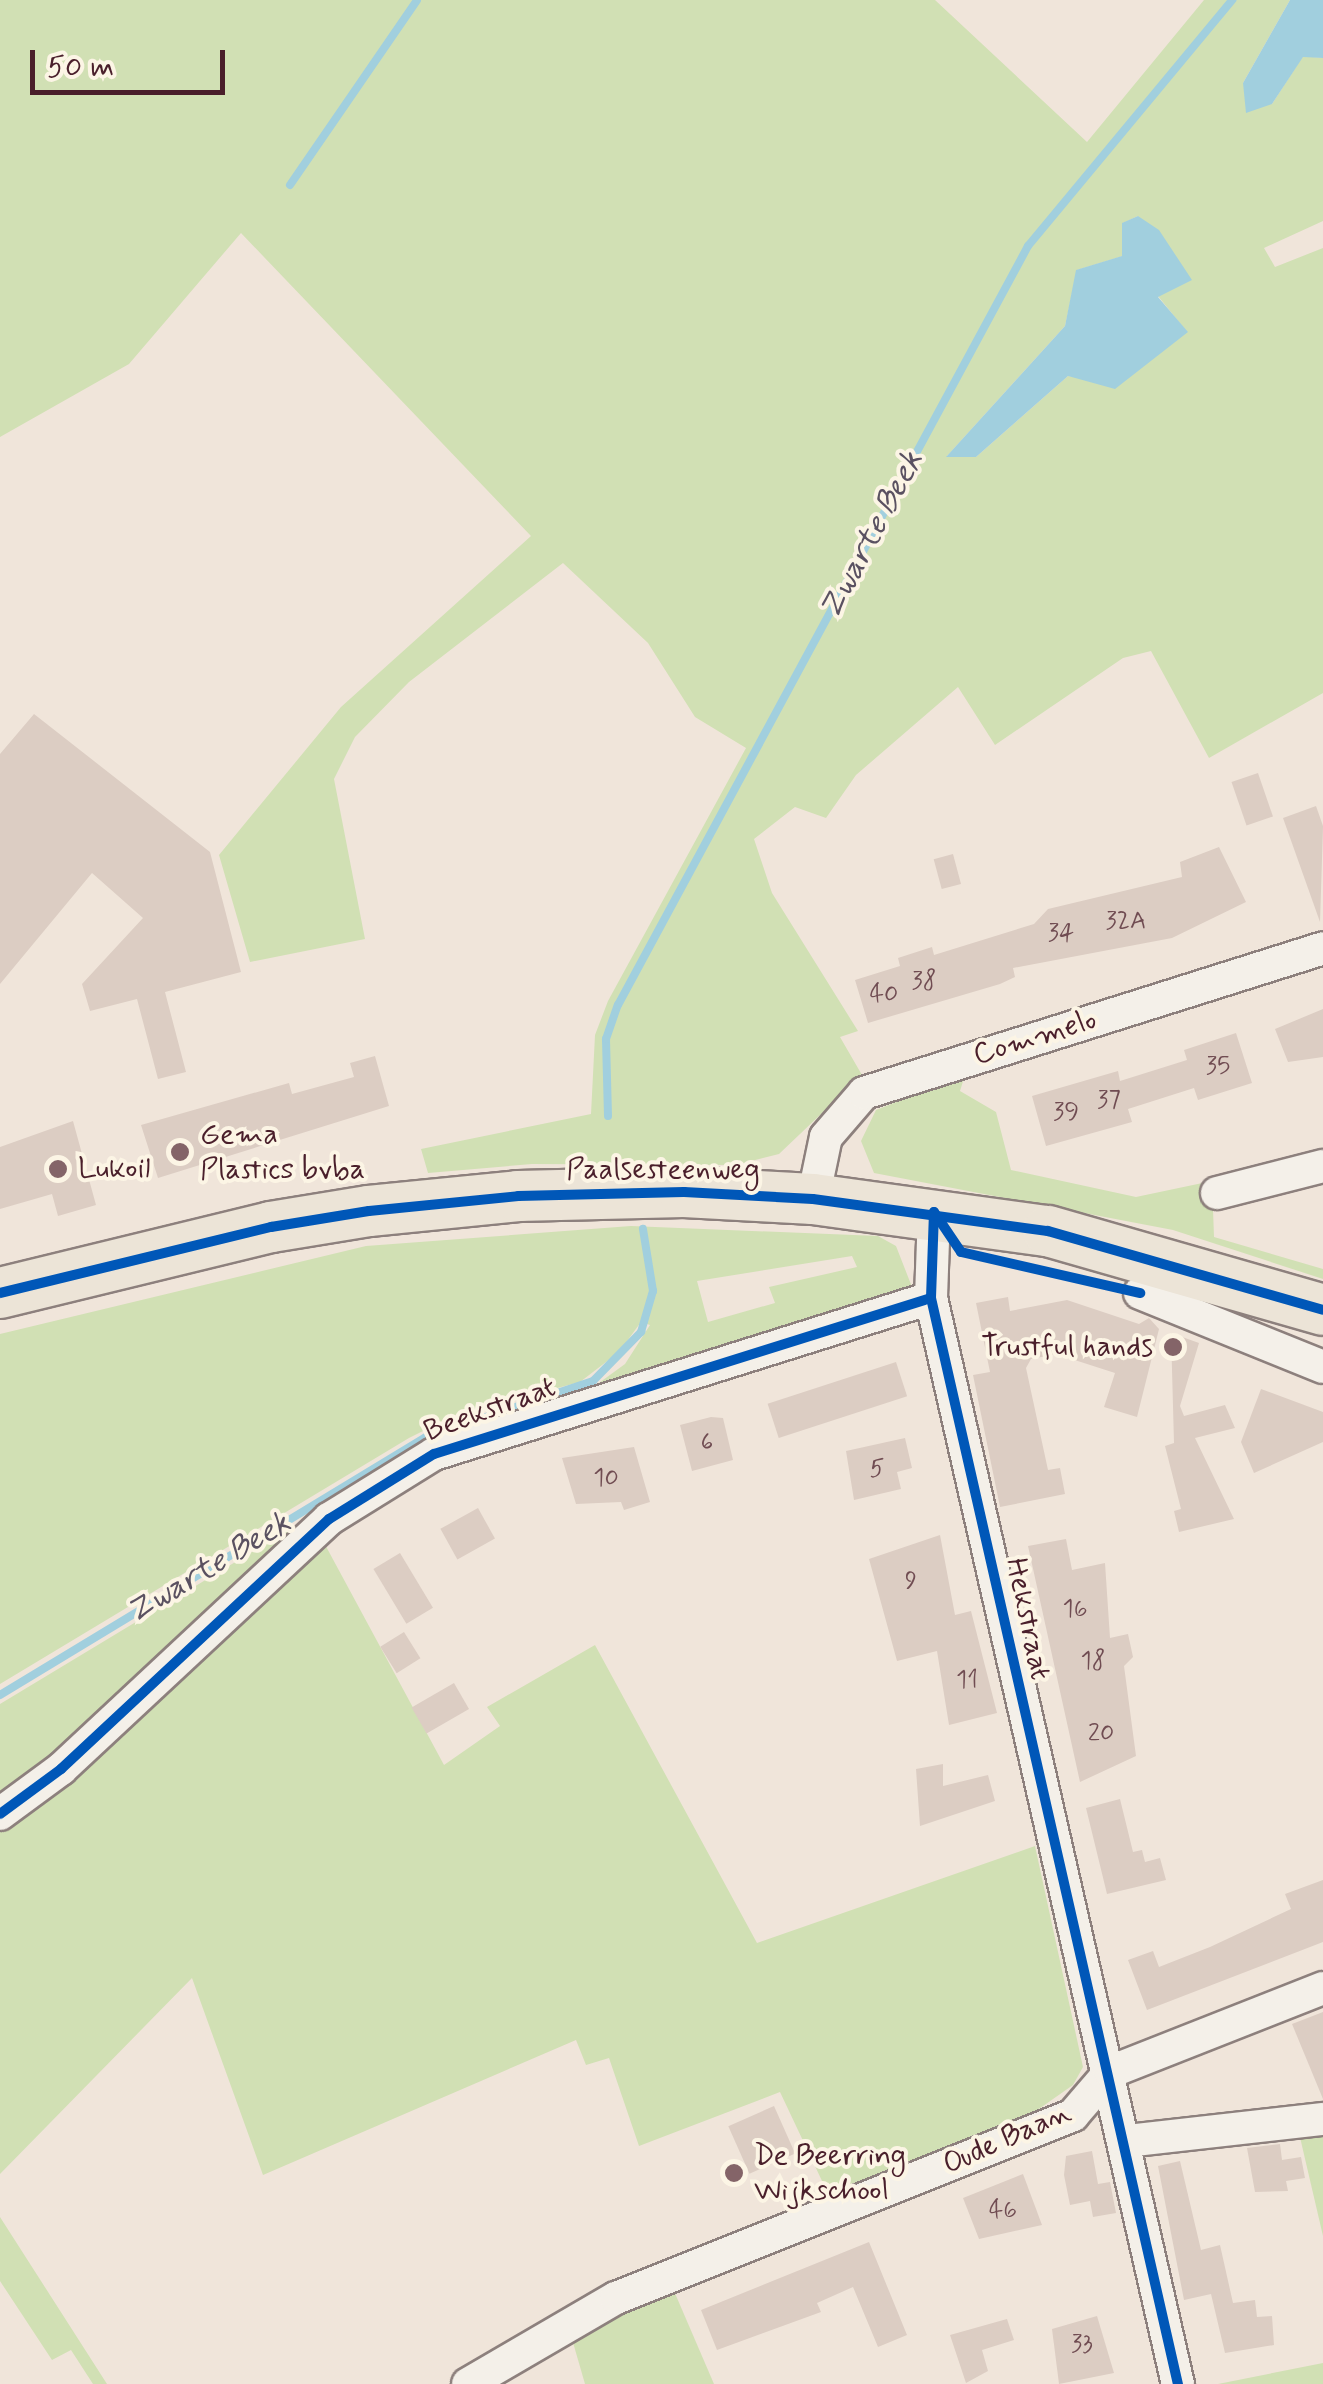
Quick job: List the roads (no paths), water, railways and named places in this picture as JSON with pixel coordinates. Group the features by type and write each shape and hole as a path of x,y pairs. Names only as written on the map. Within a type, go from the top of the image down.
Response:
{"main road":[{"name":"Paalsesteenweg","path":"0,1294 271,1227 434,1203 601,1193 813,1199 934,1212 1120,1248 1323,1310"}],"street":[{"name":"Commelo","path":"813,1199 826,1138 864,1094 1323,948"},
{"path":"1217,1193 1323,1166"},
{"name":"Hekstraat","path":"934,1212 931,1298 1094,2033 1110,2072 1178,2384"},
{"path":"1140,1293 1323,1367"},
{"name":"Beekstraat","path":"0,1814 61,1769 329,1520 434,1454 931,1298"},
{"name":"Oude Baan","path":"468,2384 616,2298 1073,2115 1110,2072 1323,1988"},
{"path":"1126,2141 1323,2119"}],"water":[{"path":"1290,0 1323,0 1323,58 1303,57 1272,104 1246,113 1243,83"},
{"path":"1138,216 1159,230 1192,280 1158,297 1188,332 1115,389 1068,376 976,457 946,457 1065,326 1076,270 1122,256 1122,223"}],"waterway":[{"path":"290,185 417,0"},
{"name":"Zwarte Beek","path":"608,1116 606,1039 618,1005 1028,246 1232,0"},
{"name":"Zwarte Beek","path":"0,1695 426,1437 593,1381 641,1332 653,1291 643,1229"}],"place":[{"name":"Gema Plastics bvba","path":"180,1152"},
{"name":"Lukoil","path":"58,1169"},
{"name":"Trustful hands","path":"1173,1347"},
{"name":"De Beerring Wijkschool","path":"734,2173"}]}
